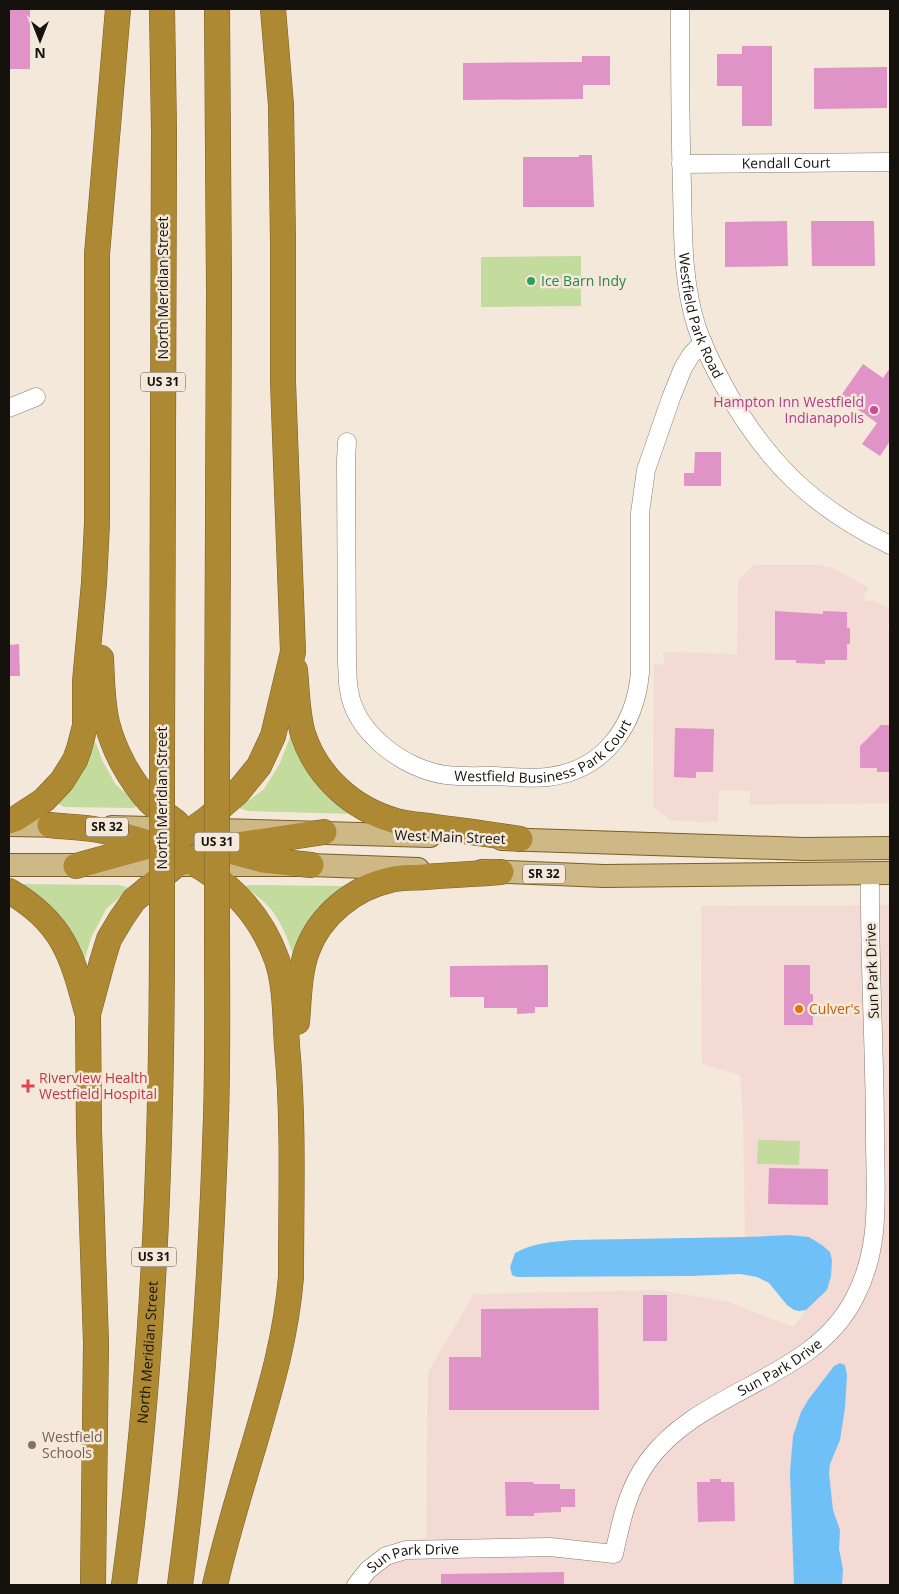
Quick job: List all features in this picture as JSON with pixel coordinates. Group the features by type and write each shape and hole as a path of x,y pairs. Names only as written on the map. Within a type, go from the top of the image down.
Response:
{"highway":[{"path":"9,821 29,811 52,793 70,770 79,749 84,726 85,682 94,583 96,522 96,254 118,9"},
{"name":"North Meridian Street","path":"124,1585 139,1450 154,1261 160,1120 164,132 162,9"},
{"name":"US 31","path":"180,1585 200,1394 210,1259 216,1115 219,311 218,9"},
{"path":"273,9 281,105 283,382 293,652 300,719 304,734 316,761 326,776 355,804 369,811 413,825 427,825 520,839"},
{"path":"94,583 107,723 114,744 125,766 150,802 218,848 262,860 311,865"},
{"path":"76,866 168,841 207,819 237,793 252,776 273,736 293,652"},
{"path":"50,825 98,830 156,845 187,863 238,896 257,920 276,959 280,972 291,1087 291,1277 287,1316 273,1380 215,1585"},
{"path":"88,1014 109,939 138,896 187,863 218,848 324,832"},
{"path":"291,1087 306,951 332,910 359,892 392,879 500,872"},
{"path":"9,891 23,898 37,910 48,920 60,936 75,968 88,1014 89,1131 96,1343 93,1585"}],"main road":[{"name":"West Main Street","path":"9,825 324,832 804,849 890,848"},
{"name":"SR 32","path":"9,865 76,866 187,863 311,865 604,876 880,873"}],"street":[{"name":"Westfield Park Road","path":"680,9 682,243 690,302 697,328 737,410 775,461 807,492 833,512 859,529 890,544"},
{"name":"Kendall Court","path":"681,164 890,162"},
{"name":"Westfield Business Park Court","path":"347,442 347,664 349,691 357,714 382,744 398,758 420,769 445,775 527,777 549,776 574,770 594,760 615,742 630,715 638,690 640,673 640,513 646,470 670,398 683,368 691,355 703,342"},
{"path":"9,408 36,397"},
{"name":"Sun Park Drive","path":"356,1585 368,1570 386,1556 406,1550 550,1547 614,1554 627,1502 638,1477 648,1460 665,1440 686,1422 796,1359 820,1342 843,1317 854,1299 870,1261 875,1228 883,1095 869,914 880,873"}],"shaded area":[{"path":"753,565 819,565 833,568 869,588 864,595 866,601 873,601 890,608 890,620 887,626 890,633 890,803 750,805 750,791 719,790 718,822 672,821 653,807 654,664 664,665 663,652 737,654 738,581"},
{"path":"890,905 890,1585 344,1585 370,1559 426,1537 428,1372 474,1294 659,1290 726,1301 793,1327 806,1310 827,1290 809,1237 789,1235 745,1237 743,1120 740,1075 702,1064 701,906"}],"green space":[{"name":"Ice Barn Indy","path":"581,256 581,306 481,307 481,257"},
{"path":"292,732 354,814 248,811 239,808 264,789 280,763"},
{"path":"94,742 116,785 140,805 133,808 64,807 57,803 68,793"},
{"path":"19,884 119,885 130,888 106,909 91,938 84,961"},
{"path":"248,885 345,886 294,958 281,924 266,904 245,887"},
{"path":"758,1140 800,1141 799,1165 757,1164"}],"water":[{"path":"789,1235 809,1237 830,1252 832,1260 831,1276 827,1290 806,1310 794,1310 787,1305 769,1283 757,1277 740,1274 517,1277 512,1275 510,1267 515,1253 535,1245 557,1241"},
{"path":"840,1363 845,1365 847,1375 845,1408 840,1440 830,1464 829,1473 833,1510 840,1530 839,1549 843,1569 842,1585 794,1585 790,1472 793,1436 801,1412 808,1400 834,1366"}],"building":[{"path":"9,9 30,9 30,69 9,69"},
{"path":"742,46 772,46 772,126 742,126 742,86 717,86 717,54 742,54"},
{"path":"582,56 610,56 610,85 583,85 583,99 463,100 463,63 582,62"},
{"path":"887,67 887,108 814,109 814,68"},
{"path":"579,155 592,155 594,207 523,207 523,157 579,157"},
{"path":"787,221 788,266 725,267 725,222"},
{"path":"811,221 874,221 875,266 812,266"},
{"name":"Hampton Inn Westfield Indianapolis","path":"863,364 883,378 890,368 890,441 880,456 862,444 877,423 840,397"},
{"path":"695,452 721,452 721,486 684,486 684,473 694,473"},
{"path":"775,611 823,614 823,611 847,612 850,644 847,644 847,660 825,660 825,664 796,663 796,660 775,660"},
{"path":"19,644 20,676 9,676 9,645"},
{"path":"881,725 890,725 890,772 877,772 877,768 860,768 860,746"},
{"path":"675,728 714,729 713,772 696,772 696,778 674,777"},
{"path":"548,965 548,1007 535,1007 535,1013 517,1014 517,1008 484,1008 484,997 450,997 450,966"},
{"name":"Culver's","path":"784,965 810,965 810,994 813,994 813,1025 784,1025"},
{"path":"769,1168 828,1169 828,1205 768,1204"},
{"path":"643,1295 667,1295 667,1341 643,1341"},
{"path":"598,1308 599,1410 449,1410 449,1357 481,1357 481,1309"},
{"path":"710,1479 721,1479 721,1482 734,1482 735,1521 698,1522 697,1482 710,1482"},
{"path":"505,1482 560,1484 560,1489 575,1489 575,1507 561,1507 561,1512 534,1513 534,1516 506,1516"},
{"path":"564,1572 564,1585 441,1585 441,1574"}],"place":[{"name":"Ice Barn Indy","path":"531,281"},
{"name":"Hampton Inn Westfield Indianapolis","path":"874,410"},
{"name":"Culver's","path":"799,1009"},
{"name":"Riverview Health Westfield Hospital","path":"28,1086"},
{"name":"Westfield Schools","path":"32,1445"}]}
